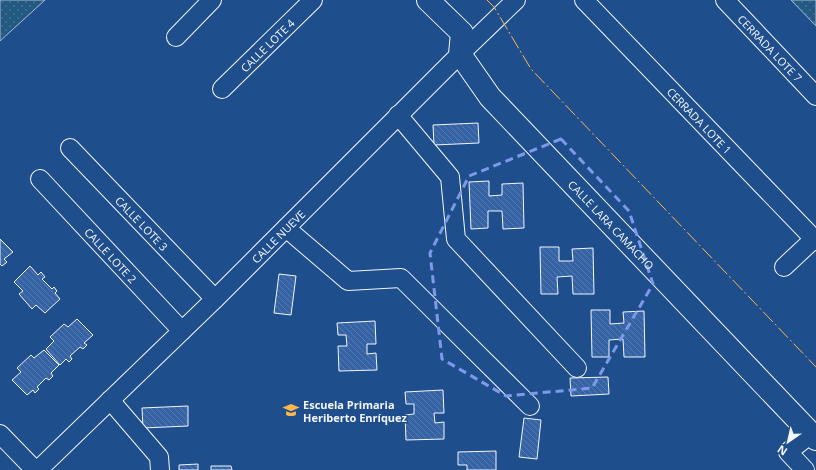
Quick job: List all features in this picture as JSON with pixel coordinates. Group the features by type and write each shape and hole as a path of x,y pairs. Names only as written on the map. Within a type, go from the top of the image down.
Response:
{"main road":[{"path":"428,0 462,33 460,54"},
{"name":"CALLE LARA CAMACHO","path":"460,54 490,97 813,436"}],"street":[{"path":"176,37 212,0"},
{"name":"CALLE LOTE 4","path":"222,89 313,0"},
{"name":"CALLE NUEVE","path":"38,470 215,299 398,115 516,0"},
{"name":"CERRADA LOTE 1","path":"584,0 815,239"},
{"name":"CERRADA LOTE 7","path":"726,0 816,96"},
{"path":"398,115 450,177 456,239 577,368"},
{"name":"CALLE LOTE 3","path":"70,148 215,299"},
{"name":"CALLE LOTE 2","path":"40,179 182,331"},
{"path":"286,228 348,281 401,278 530,406"},
{"path":"784,267 815,239"},
{"path":"110,400 158,457 160,470"},
{"path":"0,434 35,470"},
{"path":"805,470 788,452 813,436"}],"highlighted area":[{"path":"561,139 629,211 653,284 592,388 506,396 442,359 430,253 469,176"}],"shaded area":[{"path":"0,0 45,0 0,41"},
{"path":"791,0 816,0 816,26"}],"building":[{"path":"478,123 479,143 434,145 433,125"},
{"path":"489,181 489,196 502,195 502,184 523,183 524,228 503,229 502,211 488,211 488,228 471,229 469,182"},
{"path":"0,239 13,252 4,259 7,262 2,266 0,264"},
{"path":"540,247 559,247 559,261 573,261 572,249 593,248 594,294 573,294 572,276 557,277 558,294 541,294"},
{"path":"30,266 38,275 41,272 45,277 42,279 52,289 54,287 57,291 55,293 60,299 45,313 36,305 32,309 19,294 23,291 14,282"},
{"path":"279,274 296,276 291,315 274,313"},
{"path":"591,310 610,310 610,324 624,323 623,312 644,311 645,357 624,357 623,339 609,340 609,357 592,357"},
{"path":"77,319 93,335 84,343 87,345 83,349 80,347 70,356 72,359 69,362 66,359 60,365 46,349 54,341 50,337 64,324 68,327"},
{"path":"375,321 376,344 367,344 367,354 376,353 377,370 339,371 338,346 347,346 346,335 338,335 337,323"},
{"path":"44,350 59,365 51,373 53,376 49,380 46,378 37,387 39,389 35,393 33,390 27,395 12,380 21,372 17,368 31,355 34,358"},
{"path":"608,377 609,394 571,396 570,378"},
{"path":"443,390 444,413 434,413 435,423 444,422 444,439 406,440 405,415 414,414 414,404 406,404 405,392"},
{"path":"188,406 188,426 143,428 142,408"},
{"path":"524,418 541,420 537,459 519,457"},
{"path":"496,451 496,470 467,470 467,465 458,465 458,452"},
{"path":"198,464 198,470 179,470 179,465"},
{"path":"211,466 231,466 232,470 211,470"}],"power":[{"path":"487,0 494,7 531,69 816,367"}],"place":[{"name":"Escuela Primaria Heriberto Enríquez","path":"291,410"}]}
